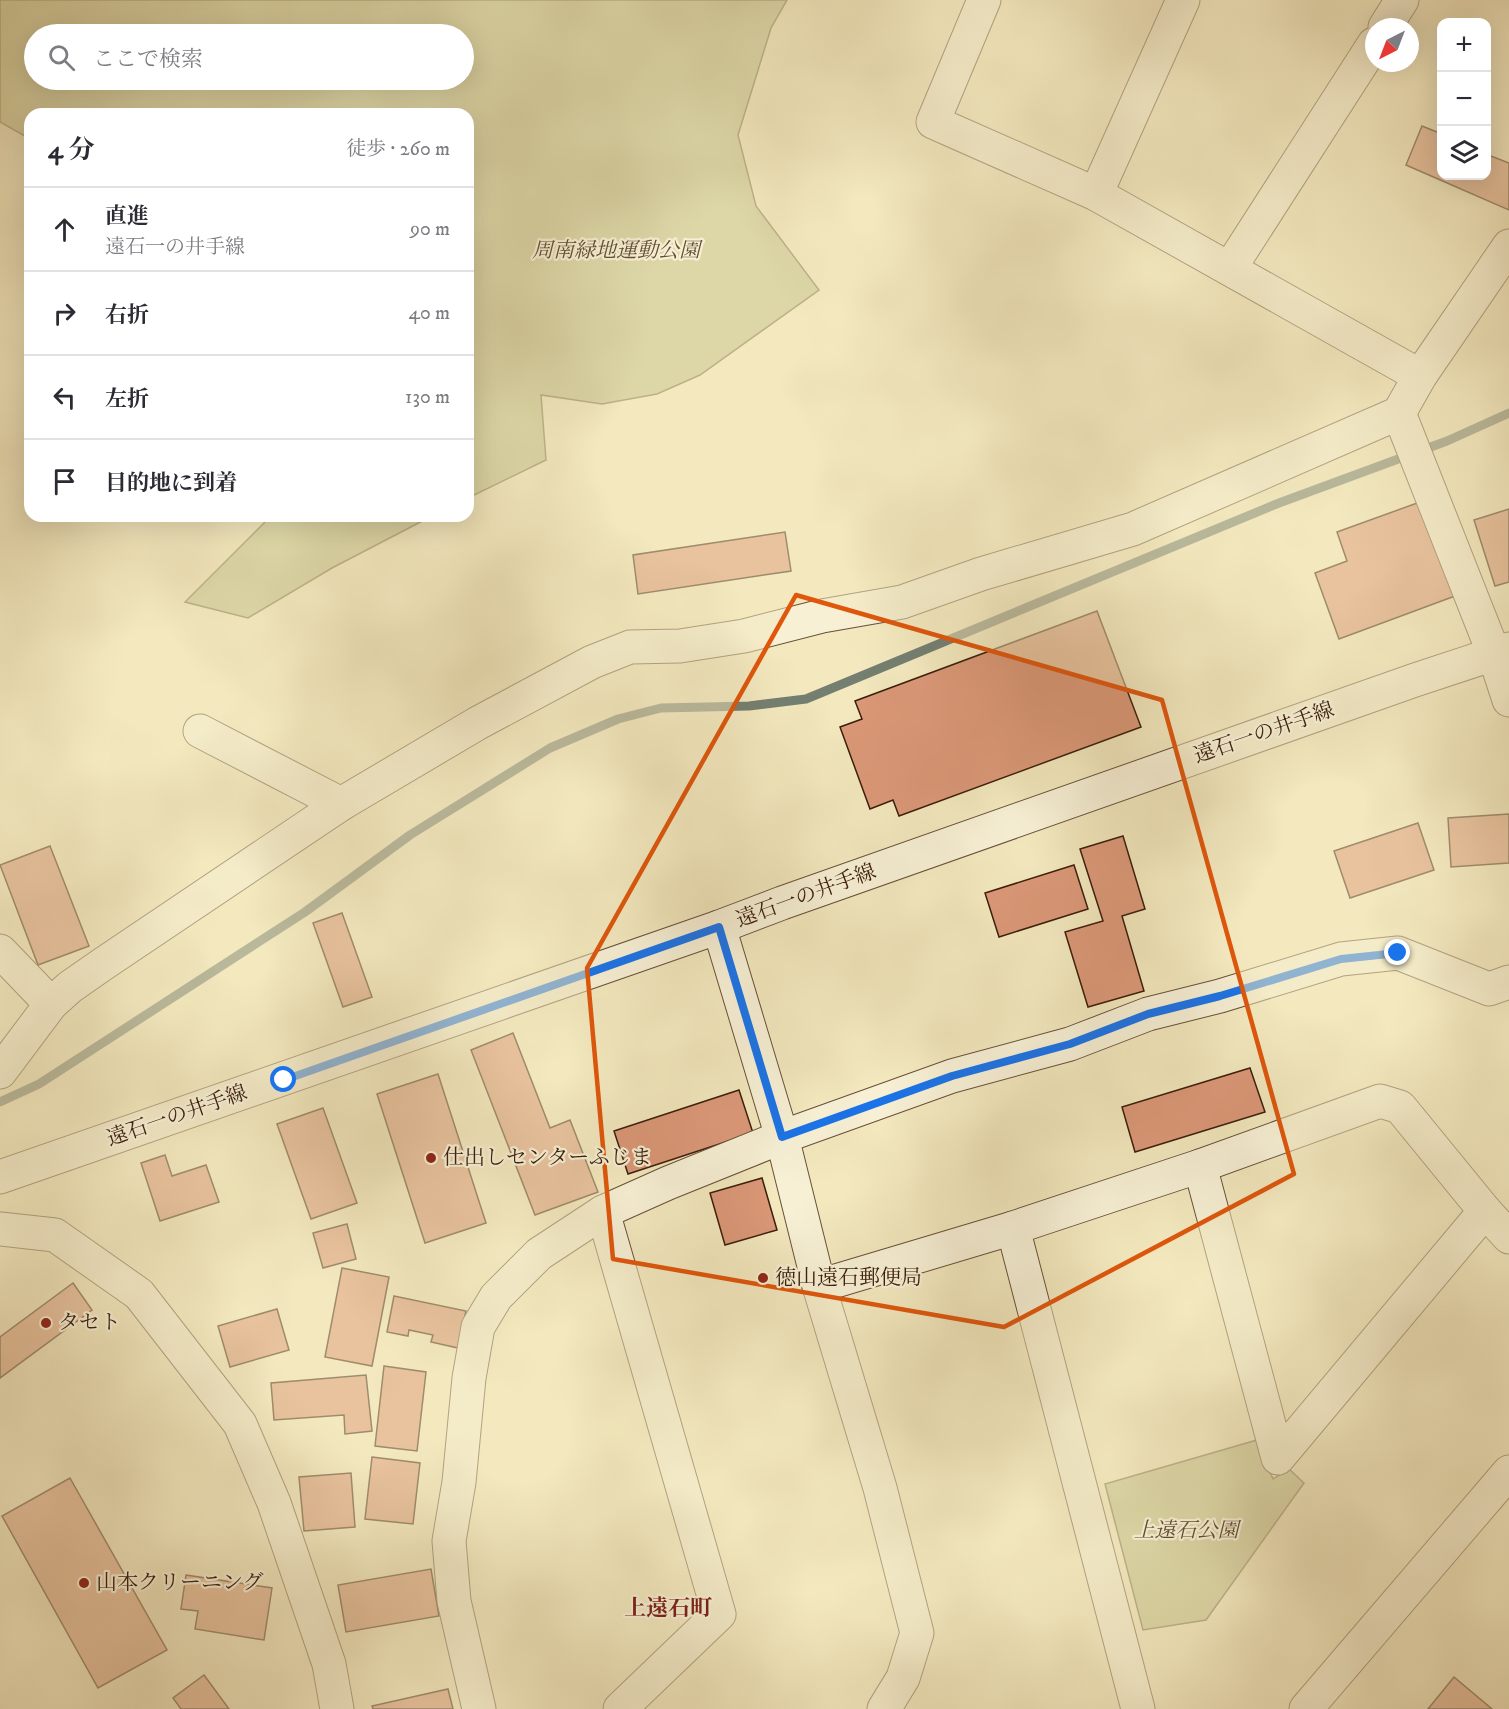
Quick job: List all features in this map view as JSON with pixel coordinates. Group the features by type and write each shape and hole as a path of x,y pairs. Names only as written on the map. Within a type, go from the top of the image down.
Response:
{"street":[{"path":"984,0 933,122 1096,194 1420,376"},
{"path":"1096,194 1183,0"},
{"path":"1391,18 1402,0"},
{"path":"1230,268 1365,58"},
{"path":"0,1072 51,1004 70,987 103,964 341,804 478,723 592,662 630,647 680,646 744,636 822,616 903,602 981,574 1133,529 1399,413 1420,376 1509,246"},
{"path":"1399,413 1501,651 1509,700"},
{"name":"遠石一の井手線","path":"0,1177 719,927 1501,651"},
{"path":"200,731 341,804"},
{"path":"719,927 782,1137 819,1286 880,1488 917,1633 903,1678 884,1709"},
{"path":"0,951 51,1004"},
{"path":"479,1709 454,1601 449,1541 459,1482 469,1378 478,1327 496,1297 540,1254 603,1212 782,1137 952,1076 1070,1044 1148,1014 1220,996 1341,959 1398,953 1489,989 1509,982"},
{"path":"819,1286 1013,1228 1200,1166 1380,1101 1400,1107 1509,1237"},
{"path":"1200,1166 1278,1458 1485,1211"},
{"path":"603,1212 719,1614 620,1709"},
{"path":"1013,1228 1138,1709"},
{"path":"0,1229 55,1234 139,1294 240,1424 274,1503 322,1643 329,1664 337,1709"},
{"path":"1306,1709 1509,1472"}],"highlighted area":[{"path":"796,595 1162,700 1294,1174 1004,1327 613,1259 587,968"}],"green space":[{"name":"周南緑地運動公園","path":"0,0 787,0 771,28 738,135 756,206 819,290 700,375 657,394 602,404 541,395 546,460 474,495 474,108 24,108 24,136 0,122"},
{"path":"265,522 420,522 332,568 248,618 185,602"},
{"name":"上遠石公園","path":"1257,1440 1273,1479 1289,1469 1304,1483 1206,1620 1143,1630 1105,1484"}],"building":[{"path":"1422,126 1437,132 1437,179 1406,165"},
{"path":"1491,156 1509,163 1509,210 1440,180 1491,180"},
{"path":"1420,502 1455,596 1339,639 1315,573 1347,561 1337,532"},
{"path":"1509,509 1509,582 1495,586 1474,520"},
{"path":"785,532 791,571 638,594 633,555"},
{"path":"1097,611 1141,727 899,816 893,800 870,809 840,727 862,719 855,701"},
{"path":"1509,814 1509,863 1451,867 1448,818"},
{"path":"1418,823 1434,870 1350,898 1334,851"},
{"path":"1123,836 1145,909 1122,916 1144,991 1088,1007 1065,932 1103,921 1080,849"},
{"path":"50,846 89,946 38,965 0,865"},
{"path":"1074,865 1088,909 999,937 985,893"},
{"path":"342,913 372,997 343,1007 313,923"},
{"path":"513,1033 550,1128 570,1120 598,1192 535,1215 471,1050"},
{"path":"1250,1068 1265,1112 1135,1152 1122,1107"},
{"name":"仕出しセンターふじま","path":"438,1074 486,1223 425,1243 377,1094"},
{"path":"739,1090 753,1133 628,1174 614,1131"},
{"path":"323,1108 357,1203 311,1219 277,1124"},
{"path":"165,1155 172,1176 206,1165 219,1202 160,1221 141,1163"},
{"path":"762,1178 777,1230 725,1245 710,1193"},
{"path":"347,1224 356,1259 323,1268 313,1233"},
{"path":"342,1268 389,1277 372,1366 325,1357"},
{"name":"タセト","path":"73,1283 92,1310 0,1378 0,1337"},
{"path":"394,1296 466,1311 458,1348 431,1342 433,1335 409,1330 408,1336 387,1332"},
{"path":"277,1309 289,1350 230,1367 218,1326"},
{"path":"384,1366 426,1372 417,1451 375,1446"},
{"path":"366,1375 372,1431 345,1434 344,1415 274,1420 271,1383"},
{"path":"372,1457 420,1463 413,1524 365,1519"},
{"path":"351,1473 355,1527 304,1531 299,1477"},
{"name":"山本クリーニング","path":"70,1478 167,1650 98,1688 2,1516"},
{"path":"431,1569 439,1616 346,1632 338,1585"},
{"path":"186,1575 272,1588 264,1640 195,1629 198,1611 181,1609"},
{"path":"204,1675 229,1709 181,1709 173,1698"},
{"path":"1454,1677 1492,1709 1428,1709"},
{"path":"448,1689 453,1709 373,1709 372,1706"}],"waterway":[{"path":"0,1102 39,1084 305,912 410,835 550,748 618,719 661,708 749,706 806,699 1279,503 1447,441 1509,413"}],"place":[{"name":"仕出しセンターふじま","path":"431,1158"},
{"name":"徳山遠石郵便局","path":"763,1278"},
{"name":"タセト","path":"46,1323"},
{"name":"山本クリーニング","path":"84,1583"}],"district":[{"name":"上遠石町","path":"668,1608"}],"route":[{"path":"284,1080 719,927 782,1137 952,1076 1070,1044 1148,1014 1220,996 1341,959 1398,953"}]}
